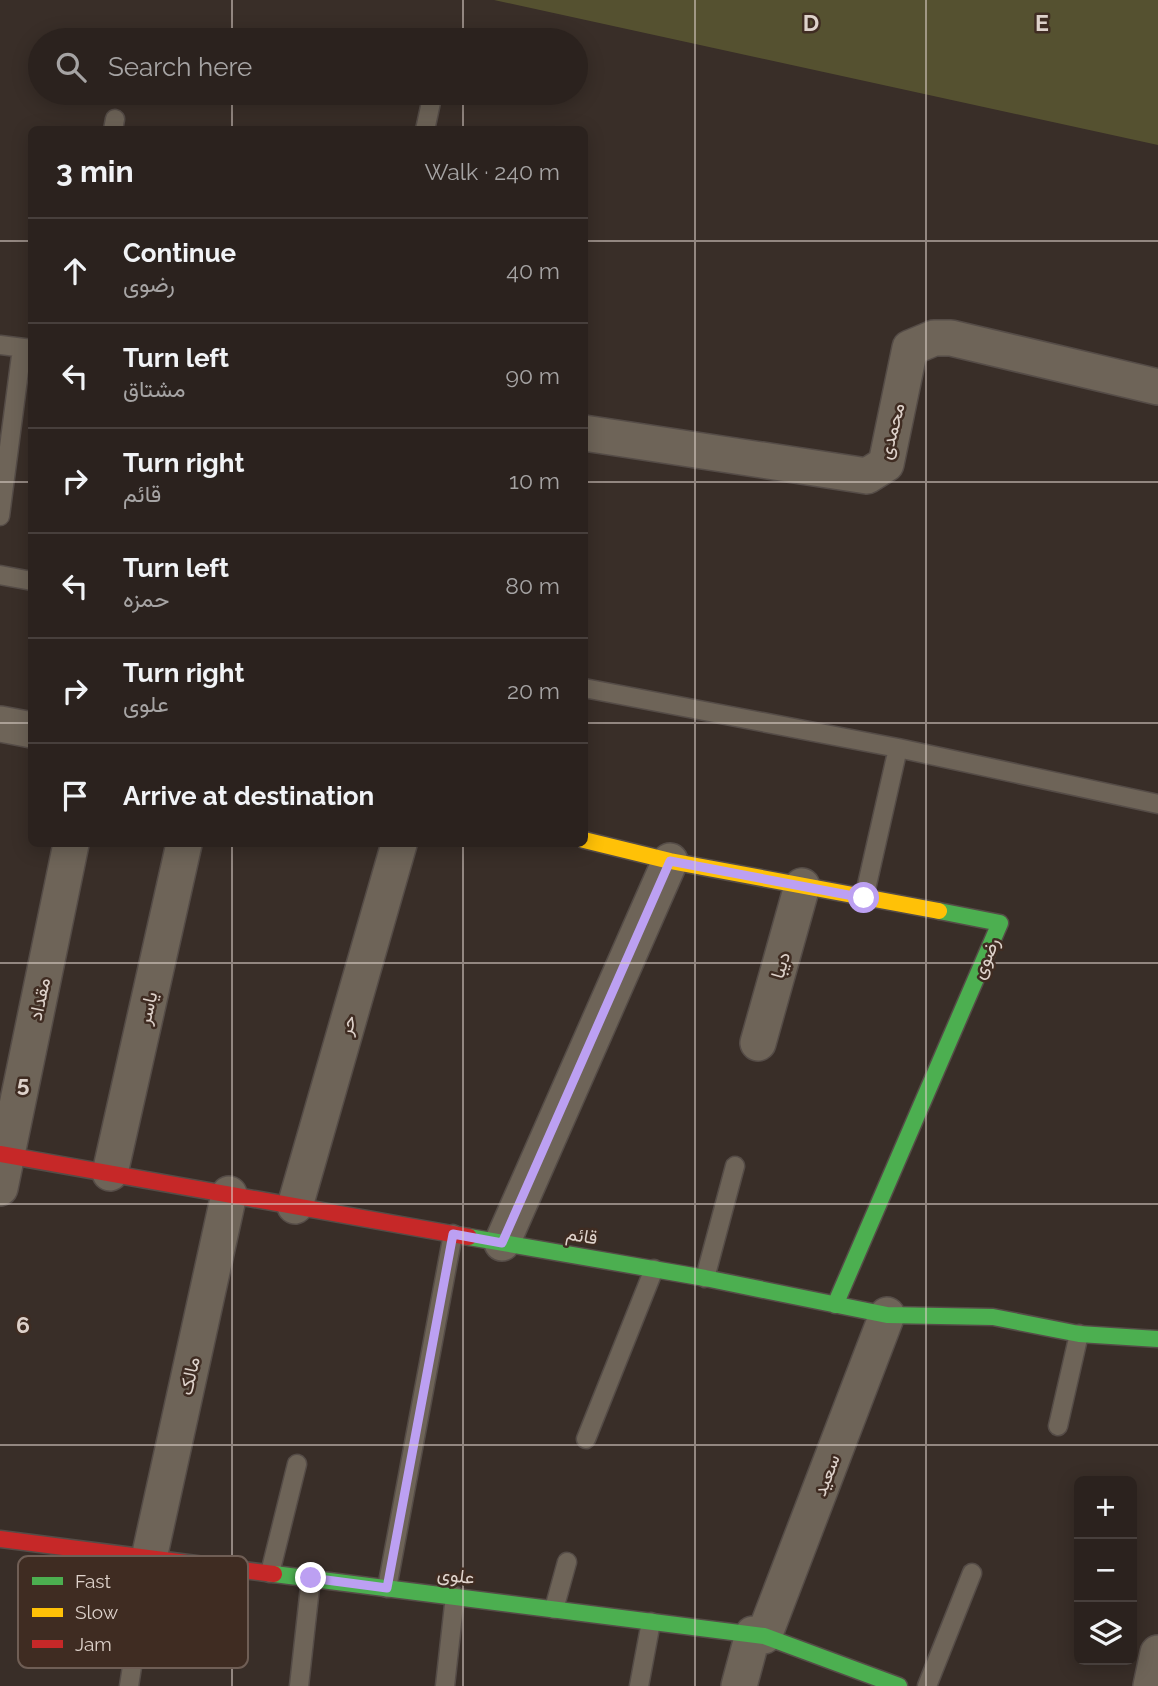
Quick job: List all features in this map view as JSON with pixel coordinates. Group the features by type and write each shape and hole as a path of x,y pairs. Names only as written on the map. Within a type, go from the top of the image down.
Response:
{"street":[{"name":"محمدی","path":"588,434 867,476 886,464 910,348 934,338 951,338 1158,387"},
{"path":"0,724 28,729"},
{"name":"رضوی","path":"588,841 670,861 1000,923 835,1305"},
{"name":"مقداد","path":"2,1166 70,847"},
{"name":"یاسر","path":"110,1173 183,847"},
{"name":"حر","path":"295,1206 397,847"},
{"path":"502,1243 670,861"},
{"name":"دیبا","path":"758,1043 802,886"},
{"name":"قائم","path":"2,1166 110,1173 654,1269 887,1315 993,1317 1079,1335 1158,1339"},
{"name":"مالک","path":"149,1556 229,1194"},
{"name":"سعید","path":"739,1686 887,1315"},
{"name":"علوی","path":"0,1539 133,1556"},
{"name":"علوی","path":"248,1570 759,1635 900,1686"},
{"path":"1151,1686 1158,1653"}],"lane":[{"path":"426,126 430,105"},
{"path":"0,345 27,349 0,516"},
{"path":"0,575 28,581"},
{"path":"588,689 898,748 1158,804"},
{"path":"864,898 898,748"},
{"path":"705,1279 734,1166"},
{"path":"387,1588 453,1234"},
{"path":"586,1439 654,1269"},
{"path":"1058,1426 1079,1335"},
{"path":"270,1573 297,1464"},
{"path":"554,1609 567,1562"},
{"path":"927,1686 972,1573"},
{"path":"299,1686 311,1578"},
{"path":"445,1686 455,1596"},
{"path":"639,1686 651,1622"},
{"path":"129,1686 132,1668"}],"shaded area":[{"path":"494,0 1158,0 1158,145"}],"traffic: fast":[{"path":"835,1305 1000,923 939,911"},
{"path":"469,1237 705,1278 887,1315 993,1317 1079,1334 1158,1339"},
{"path":"274,1574 764,1636 899,1686"}],"traffic: slow":[{"path":"588,841 670,861 939,911"}],"traffic: jam":[{"path":"0,1154 469,1237"},
{"path":"0,1539 133,1556"},
{"path":"248,1571 274,1574"}],"route":[{"path":"311,1578 387,1588 453,1234 502,1243 670,861 864,898"}]}
